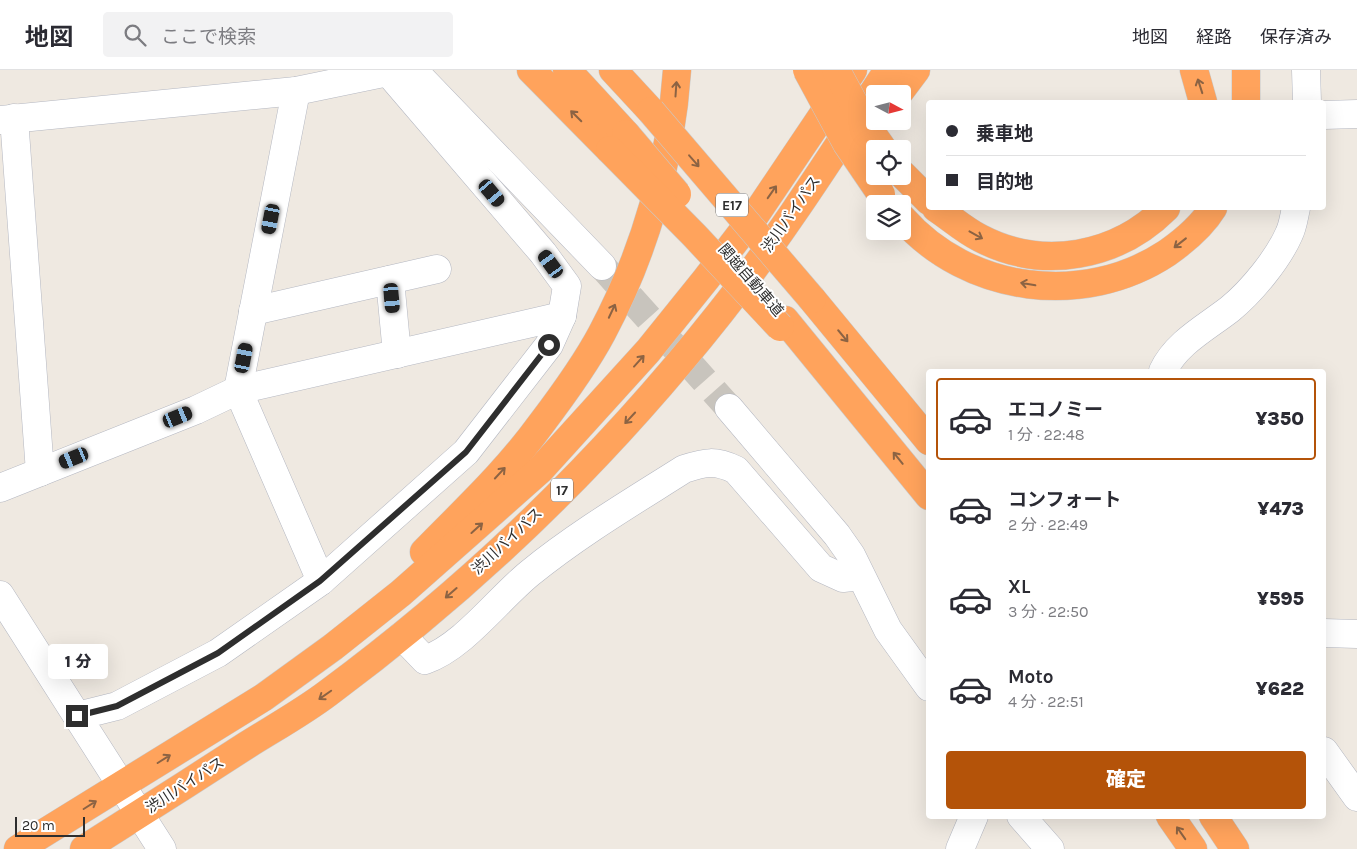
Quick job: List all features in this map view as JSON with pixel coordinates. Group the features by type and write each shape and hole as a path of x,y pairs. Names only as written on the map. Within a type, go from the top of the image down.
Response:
{"highway":[{"path":"531,70 618,142"},
{"name":"関越自動車道","path":"567,70 618,142 841,388 926,492"},
{"name":"E17","path":"613,70 651,111 812,299 926,437"},
{"path":"333,647 506,467 540,425 602,334 628,275 662,172 675,107 678,70"},
{"path":"807,70 847,144 883,195"},
{"path":"836,70 876,140"},
{"name":"渋川バイパス","path":"123,785 264,697 333,647 401,593 540,470 648,351 756,214 853,70"},
{"name":"渋川バイパス","path":"140,814 326,695 402,636 511,540 587,465 657,390 721,312 771,244 888,70"},
{"path":"905,85 916,70"},
{"path":"1194,70 1202,100"},
{"path":"1246,70 1246,100"},
{"path":"657,390 722,322 790,239 870,130"},
{"path":"911,183 926,198"},
{"path":"939,210 981,239 1012,250 1042,255 1062,255 1097,250 1125,240 1152,222 1164,210"},
{"path":"911,226 934,246 965,266 1001,279 1038,286 1075,287 1114,279 1151,263 1183,241 1211,210"},
{"name":"17","path":"18,849 123,785"},
{"name":"17","path":"84,849 140,814"},
{"path":"1172,819 1193,849"},
{"path":"1215,819 1235,849"}],"street":[{"path":"1306,70 1307,100"},
{"path":"40,472 7,119 296,91 397,71"},
{"path":"397,71 602,266"},
{"path":"77,716 117,706 218,653 320,581 466,452 549,345 562,316 566,286 543,253 397,71"},
{"path":"296,91 238,390 320,581"},
{"path":"1326,115 1357,114"},
{"path":"1164,369 1166,364 1194,335 1231,308 1261,278 1290,234 1296,210"},
{"path":"253,311 437,269"},
{"path":"390,280 397,354"},
{"path":"0,488 196,410 238,390 562,316"},
{"path":"729,408 837,536 850,555 888,630 926,683"},
{"path":"402,636 425,660 437,656 452,645 529,574 561,550 596,525 684,469 698,464 721,463 736,470 821,568 843,578 860,576"},
{"path":"0,595 123,785 162,849"},
{"path":"1326,633 1357,634"},
{"path":"1326,754 1357,797"},
{"path":"960,849 973,819"},
{"path":"1024,819 1050,849"}],"tunnel":[{"path":"602,266 729,408"}],"route":[{"path":"77,716 117,706 218,653 320,581 466,452 549,345"}]}
